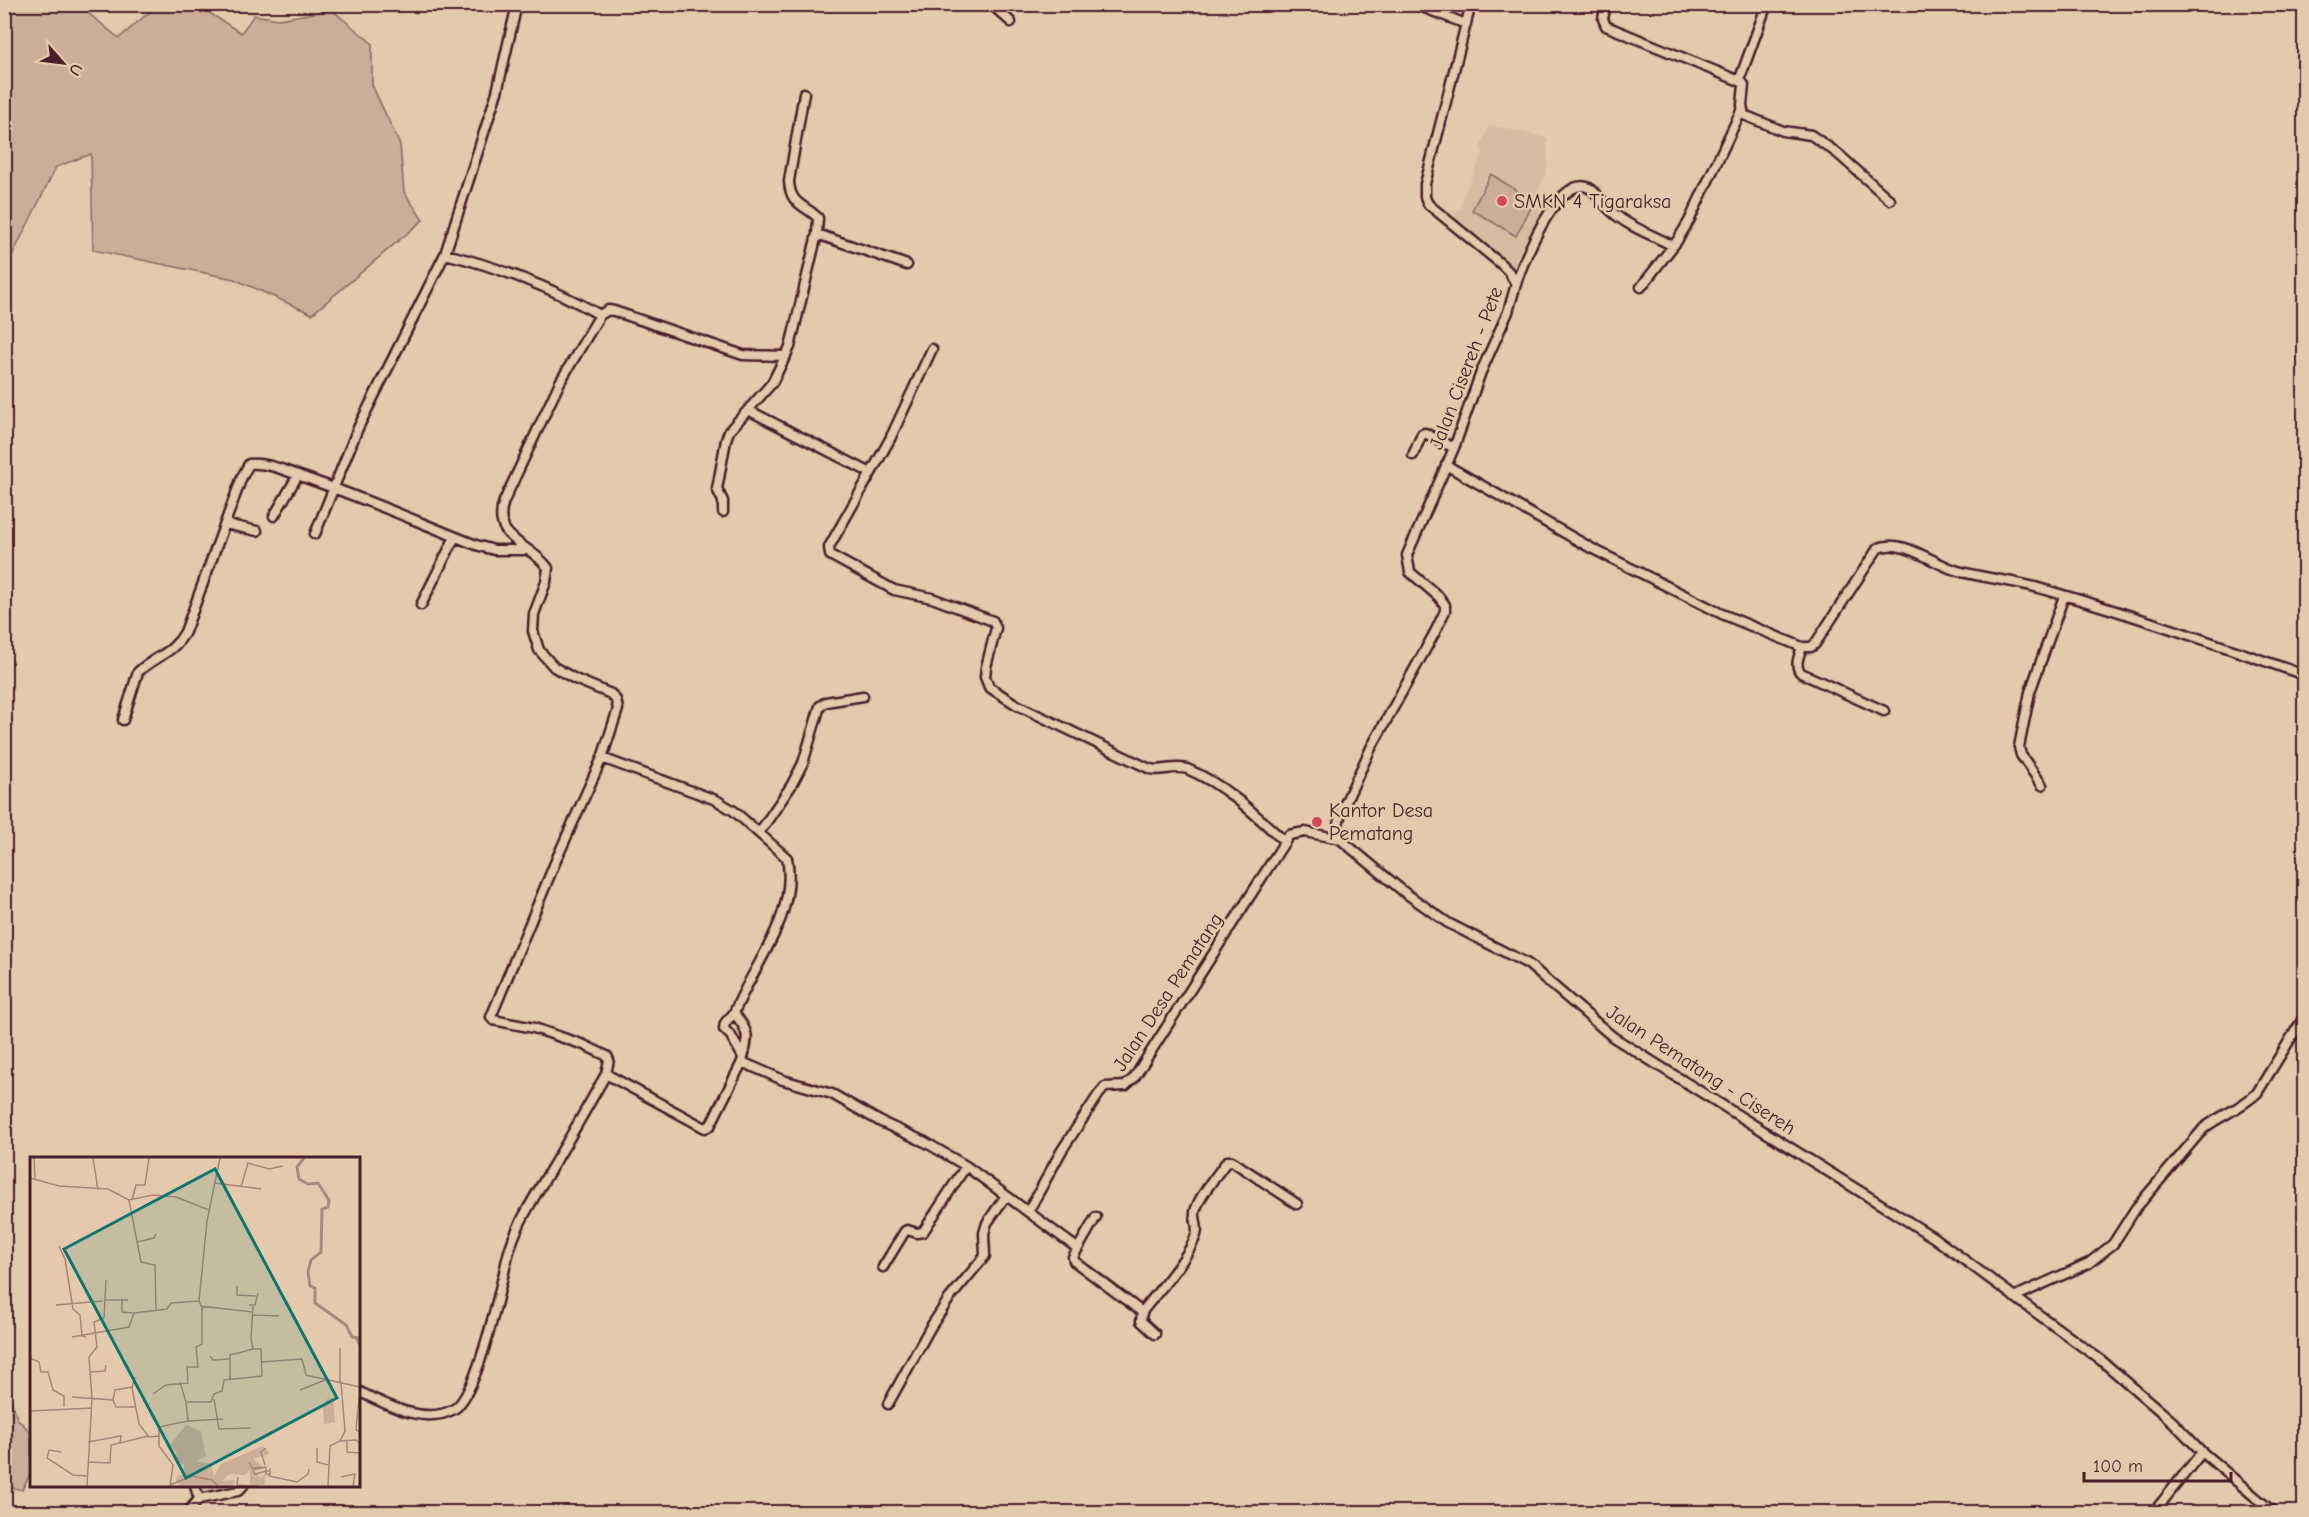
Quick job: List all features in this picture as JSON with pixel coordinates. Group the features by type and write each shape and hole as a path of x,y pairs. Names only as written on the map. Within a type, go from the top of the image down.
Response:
{"street":[{"path":"4,13 5,4"},
{"path":"315,534 358,428 445,254 497,92 517,4"},
{"path":"991,4 1011,22"},
{"path":"1414,4 1466,24"},
{"name":"Jalan Cisereh - Pete","path":"1446,465 1481,372 1508,312 1516,284 1501,264 1428,204 1425,197 1425,184 1433,147 1471,4"},
{"path":"1606,4 1604,23 1612,30 1744,85 1742,109 1689,220 1673,246 1641,287"},
{"path":"1739,81 1767,4"},
{"path":"723,512 723,501 717,489 729,431 772,382 786,356 817,234 818,218 797,203 789,190 804,93"},
{"path":"1742,109 1747,117 1771,128 1812,135 1837,153 1890,200"},
{"path":"1516,284 1520,269 1553,205 1567,190 1575,186 1592,189 1618,216 1673,246"},
{"path":"817,234 907,265"},
{"path":"445,254 530,282 600,315"},
{"path":"360,1392 411,1413 431,1415 443,1413 458,1406 472,1382 488,1336 516,1232 606,1074 609,1060 607,1056 584,1045 545,1031 493,1020 491,1017 557,858 602,758 616,716 616,700 611,694 575,679 555,667 539,650 533,631 534,614 549,572 546,564 525,550 508,534 501,513 502,507 560,382 600,315 608,310 743,355 786,356"},
{"path":"932,349 890,439 829,547 830,555 894,590 932,598 993,621 996,628 985,677 988,687 1017,705 1150,769 1156,771 1178,767 1186,769 1224,790 1285,842 1289,835 1296,832 1340,839 1338,825 1341,812 1371,748 1445,611 1439,597 1410,572 1407,555 1446,465 1591,548 1722,614 1802,647 1811,647 1815,644 1878,548 1888,544 1903,547 1955,570 2007,580 2064,596 2159,625 2304,675"},
{"path":"748,410 871,472"},
{"path":"1413,455 1425,433 1454,448"},
{"path":"123,720 138,672 171,651 185,632 245,468 249,464 263,465 333,487 455,537 494,550 525,550"},
{"path":"274,516 298,475"},
{"path":"225,524 257,531"},
{"path":"421,605 455,537"},
{"path":"2042,785 2020,754 2019,747 2030,692 2064,596"},
{"path":"1802,647 1797,665 1801,674 1884,711"},
{"path":"759,833 791,786 803,763 820,706 826,702 863,696"},
{"path":"602,758 716,800 734,811 787,858 789,870 783,916 734,1013 725,1023 724,1029 731,1036 742,1059 783,1080 832,1094 881,1122 925,1142 966,1166 1077,1248"},
{"name":"Jalan Pematang - Cisereh","path":"1340,839 1404,892 1448,923 1528,964 1613,1037 1933,1237 2123,1378 2173,1422 2202,1452 2273,1512"},
{"name":"Jalan Desa Pematang","path":"1028,1212 1062,1150 1099,1094 1105,1087 1125,1086 1134,1078 1285,842"},
{"path":"606,1074 707,1128 721,1105 742,1059 748,1039 746,1028 734,1013"},
{"path":"2014,1297 2089,1263 2113,1244 2136,1208 2204,1128 2250,1100 2257,1093 2304,1017"},
{"path":"1155,1334 1142,1321 1142,1312 1197,1235 1198,1226 1195,1214 1198,1205 1227,1161 1232,1161 1297,1204"},
{"path":"883,1267 905,1231 923,1232 966,1166"},
{"path":"888,1404 930,1328 949,1299 985,1256 984,1233 987,1223 1005,1197"},
{"path":"1096,1217 1073,1257 1077,1264 1142,1312"},
{"path":"2154,1512 2202,1452"},
{"path":"196,1487 199,1499"},
{"path":"188,1512 199,1499 238,1491 241,1487"}],"shaded area":[{"path":"4,5 78,5 119,38 152,10 166,5 204,5 211,14 241,33 254,15 279,19 332,10 372,43 372,85 400,145 404,192 423,220 312,314 234,279 93,250 91,154 56,167 13,254 5,253"},
{"name":"SMKN 4 Tigaraksa","path":"1489,126 1547,138 1547,170 1538,192 1542,195 1539,217 1529,249 1517,272 1501,263 1459,225 1454,214 1462,206 1463,196 1484,152 1480,148"},
{"path":"1491,174 1534,202 1516,236 1472,210"},
{"path":"5,1383 17,1418 30,1432 30,1474 22,1490 5,1486"}],"place":[{"name":"SMKN 4 Tigaraksa","path":"1502,201"},
{"name":"Kantor Desa Pematang","path":"1317,822"}]}
